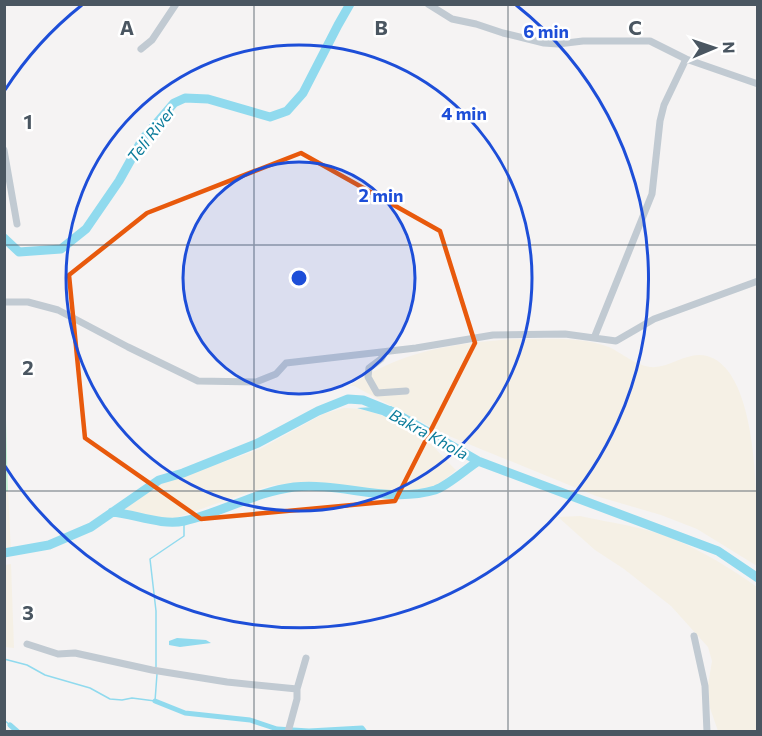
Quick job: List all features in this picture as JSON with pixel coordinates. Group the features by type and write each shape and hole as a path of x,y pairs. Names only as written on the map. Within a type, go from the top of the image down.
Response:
{"street":[{"path":"141,49 152,40 176,4"},
{"path":"428,4 452,19 544,44 583,41 650,41 686,59 758,84"},
{"path":"594,338 652,194 660,121 664,105 686,59"},
{"path":"4,150 17,224"},
{"path":"4,302 28,302 58,310 198,381 256,382 276,374 286,363 385,352 493,335 565,334 616,340 654,319 758,281"},
{"path":"385,352 381,359 369,368 368,377 377,393 406,391"},
{"path":"694,636 705,686 707,732"},
{"path":"27,644 58,654 75,653 227,682 297,689"},
{"path":"288,732 306,658"}],"highlighted area":[{"path":"301,153 440,231 475,343 395,501 201,519 85,438 69,275 147,213"}],"green space":[{"path":"4,420 6,420 8,491 5,492"}],"sand":[{"path":"513,339 562,339 598,343 650,367 699,355 707,356 725,367 738,388 747,416 753,449 756,482 757,566 697,529 661,515 596,496 444,434 354,386 349,386 389,364 428,351 468,343"},
{"path":"344,408 365,410 385,416 404,426 427,441 456,470 438,485 403,493 388,493 316,482 274,485 173,519 122,511 144,493 161,484 260,449 323,414"},
{"path":"8,491 11,552 5,553 5,492"},
{"path":"580,516 641,529 676,540 718,561 757,587 757,731 718,731 710,708 708,685 712,661 708,647 671,606 624,569 595,550 558,517"},
{"path":"11,564 14,648 5,647 5,565"}],"water":[{"path":"391,406 402,412 403,426 382,415 357,408"},
{"path":"177,638 206,640 211,643 180,647 169,645 169,641"}],"waterway":[{"name":"Teli River","path":"4,238 19,252 61,249 86,229 119,181 142,140 174,103 185,98 208,99 270,117 287,111 303,93 350,4"},
{"name":"Bakra Khola","path":"4,553 49,545 91,527 159,480 183,473 258,443 318,411 348,399 363,400 395,413 478,461 718,551 758,578"},
{"path":"112,512 157,521 184,521 266,493 294,487 312,486 382,494 417,494 440,488 477,462"},
{"path":"156,667 156,611 150,559 184,536 184,521"},
{"path":"4,659 27,665 45,675 90,688 110,699 132,698 155,701 157,674"},
{"path":"155,701 185,713 250,720 277,729 309,731 362,728 365,732"},
{"path":"4,720 10,725"},
{"path":"10,725 18,732"}]}
